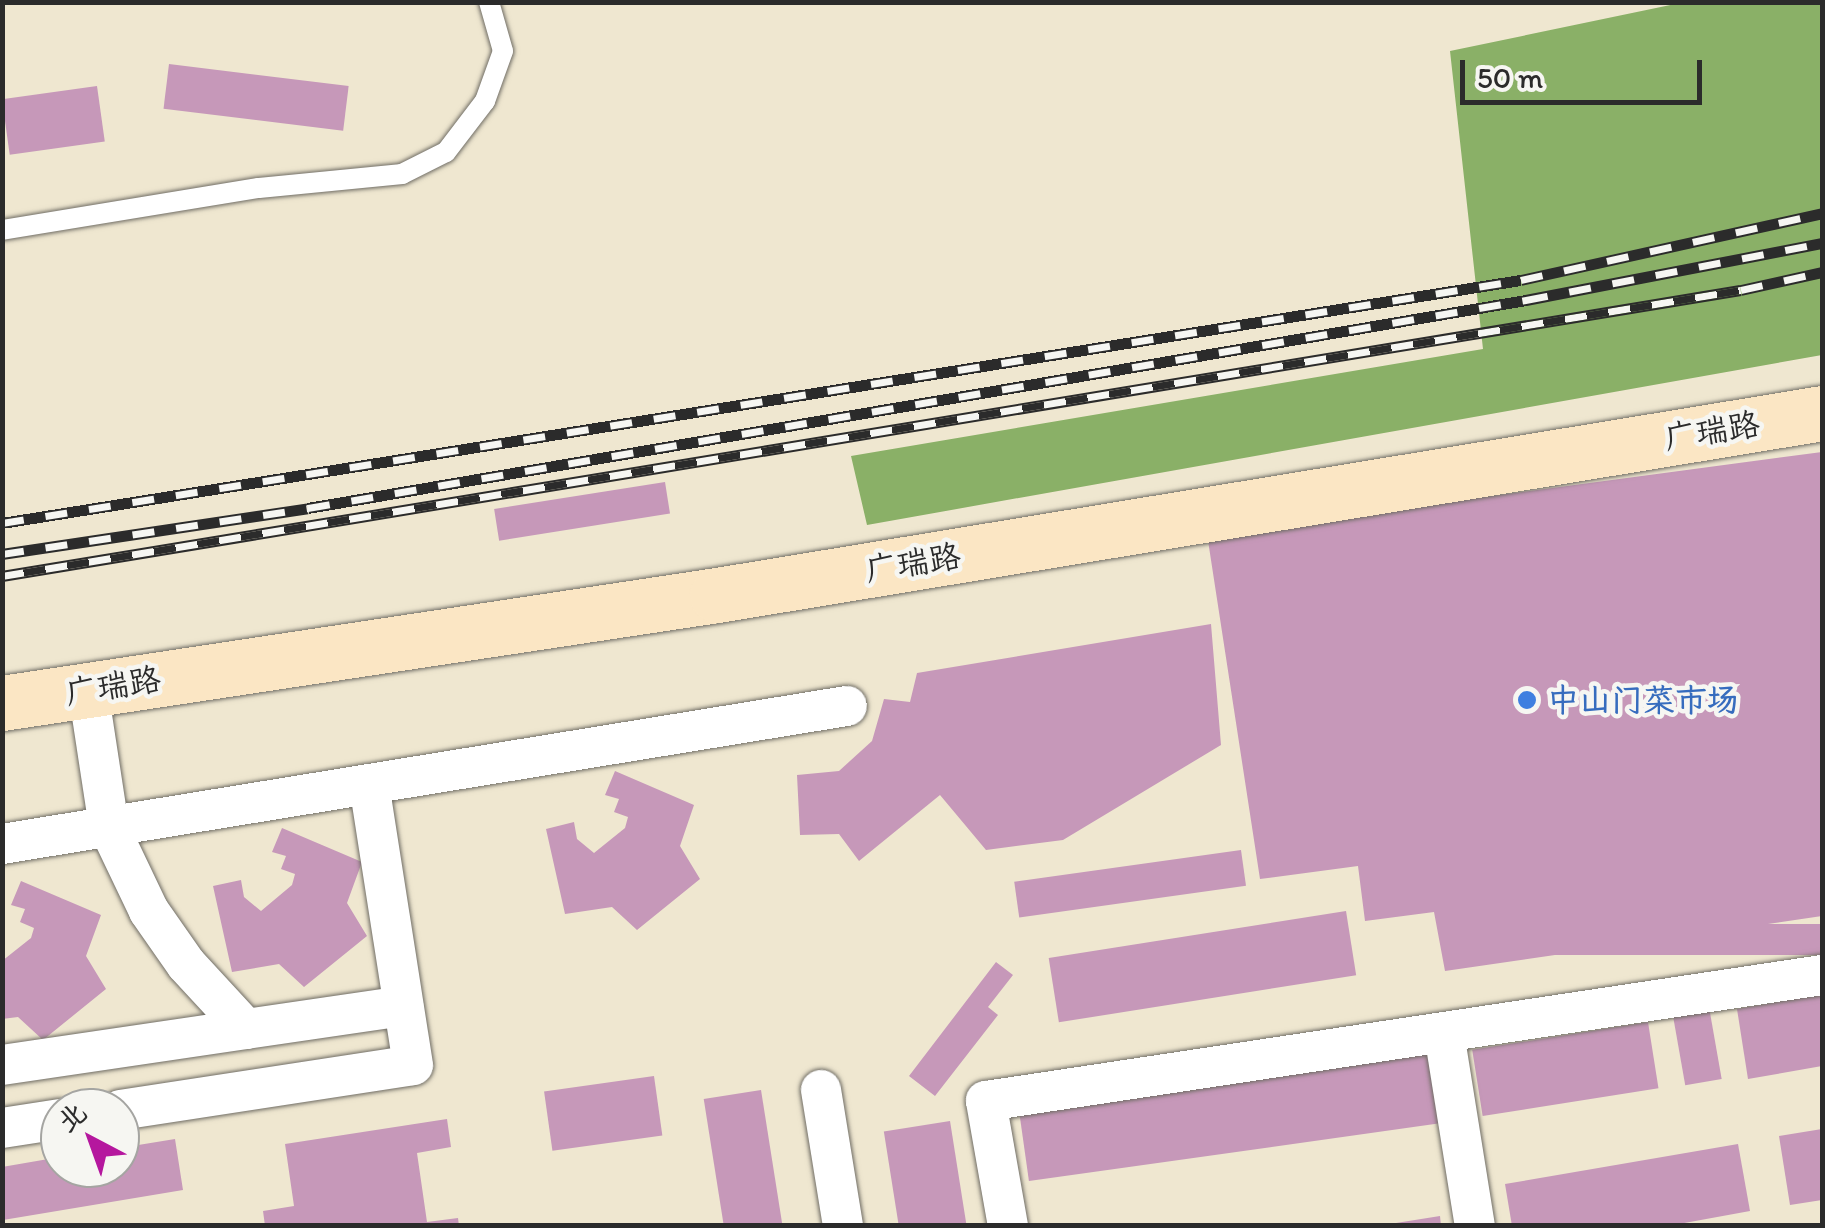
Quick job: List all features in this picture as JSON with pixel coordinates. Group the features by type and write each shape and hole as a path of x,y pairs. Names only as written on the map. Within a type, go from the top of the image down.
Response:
{"main road":[{"name":"广瑞路","path":"2,702 736,592 1822,413"}],"street":[{"path":"88,689 109,827 150,911 168,938 186,964 246,1029"},
{"path":"2,844 847,706"},
{"path":"140,1107 413,1066 369,784"},
{"path":"1008,1226 986,1101 1822,975"},
{"path":"2,1066 404,1006"},
{"path":"1444,1033 1475,1226"},
{"path":"822,1090 843,1226"},
{"path":"2,1128 40,1122"}],"lane":[{"path":"2,230 260,188 402,174 446,152 485,100 503,51 489,2"}],"green space":[{"path":"1680,3 1822,3 1822,355 867,525 851,456 1483,349 1450,51"}],"building":[{"path":"169,64 349,86 343,131 164,109"},
{"path":"97,86 105,141 10,155 2,99"},
{"name":"中山门菜市场","path":"1822,452 1822,916 1445,971 1434,912 1365,921 1358,866 1260,879 1207,534"},
{"path":"665,482 670,514 499,541 494,509"},
{"path":"1211,624 1221,745 1063,840 986,850 940,795 859,861 839,834 800,835 797,775 839,771 872,741 884,699 910,702 917,673"},
{"path":"615,771 694,805 680,846 700,879 637,930 612,907 565,914 546,829 574,822 577,839 594,853 625,828 628,817 614,812 619,799 605,795"},
{"path":"282,828 362,862 347,903 367,936 304,987 279,964 232,972 213,886 241,880 244,897 261,911 292,885 295,874 281,869 286,856 272,852"},
{"path":"1241,850 1246,886 1019,918 1014,882"},
{"path":"21,881 101,915 86,956 106,989 43,1040 18,1017 2,1019 2,961 31,938 34,928 20,922 25,909 11,905"},
{"path":"1346,911 1356,975 1059,1022 1049,958"},
{"path":"1473,924 1822,924 1822,955 1473,955"},
{"path":"996,962 1013,975 988,1007 998,1015 935,1096 909,1076"},
{"path":"1822,994 1822,1066 1748,1079 1737,1009"},
{"path":"1709,1007 1722,1079 1685,1085 1673,1013"},
{"path":"1648,1022 1658,1088 1483,1116 1472,1050"},
{"path":"1430,1053 1440,1123 1029,1181 1019,1111"},
{"path":"654,1076 662,1135 552,1151 544,1091"},
{"path":"761,1090 783,1226 724,1226 704,1099"},
{"path":"447,1119 451,1147 417,1153 427,1222 458,1218 459,1226 265,1226 263,1211 294,1206 285,1144"},
{"path":"950,1121 967,1226 899,1226 884,1131"},
{"path":"1822,1129 1822,1200 1790,1205 1779,1136"},
{"path":"175,1139 183,1190 3,1220 2,1167 40,1160 40,1188 140,1188 140,1145"},
{"path":"1738,1144 1750,1211 1668,1226 1512,1226 1505,1184"},
{"path":"1440,1216 1441,1226 1396,1226 1396,1223"}],"railway":[{"path":"2,523 1521,280 1822,213"},
{"path":"2,554 308,508 1526,300 1822,243"},
{"path":"2,576 1741,290 1822,272"}],"place":[{"name":"中山门菜市场","path":"1527,700"}]}
